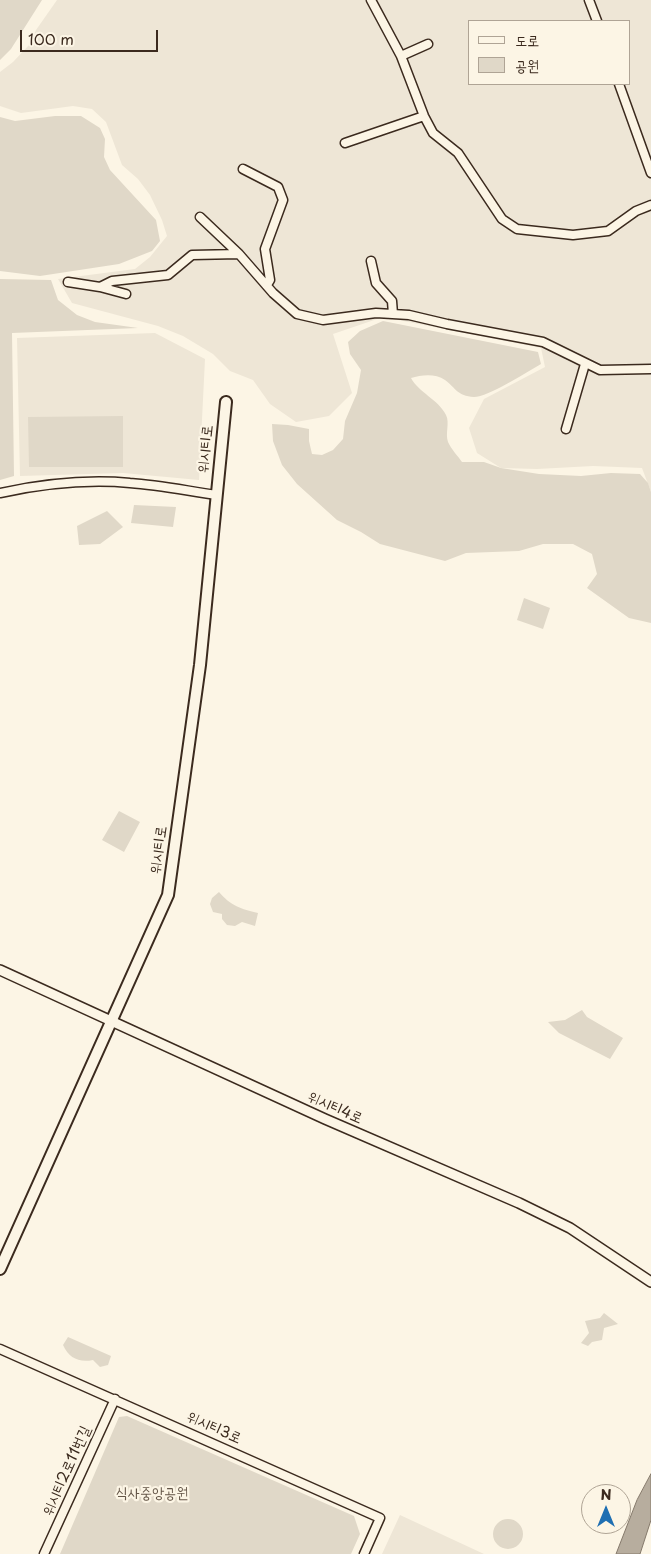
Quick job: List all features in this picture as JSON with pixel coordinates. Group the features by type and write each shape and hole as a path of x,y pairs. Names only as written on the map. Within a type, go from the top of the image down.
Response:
{"main road":[{"name":"위시티로","path":"0,1269 168,895 200,664 226,402"}],"street":[{"path":"371,0 401,56 433,134 458,152 502,219 517,229 573,234 608,231 636,211 651,205"},
{"path":"589,0 597,20"},
{"path":"401,56 428,44"},
{"path":"619,85 651,173"},
{"path":"344,143 424,116"},
{"path":"243,169 278,187 283,200 264,249 270,280 267,286"},
{"path":"200,217 297,314 324,320 376,313 409,315 543,342 600,370 651,369"},
{"path":"100,287 112,281 168,274 192,254 239,254"},
{"path":"371,261 376,283 392,301 393,314"},
{"path":"68,282 100,287 126,294"},
{"path":"566,428 585,364"},
{"path":"0,493 51,484 91,482 129,483 217,494"},
{"name":"위시티4로","path":"0,970 333,1123 519,1203 570,1228 651,1282"},
{"name":"위시티3로","path":"0,1349 380,1518 364,1554"},
{"name":"위시티2로11번길","path":"44,1554 115,1399"}],"shaded area":[{"path":"57,0 651,0 651,492 642,468 593,466 537,469 501,468 477,453 469,428 484,399 545,367 541,348 383,317 333,334 352,393 329,416 296,422 270,404 253,380 230,371 213,354 183,336 158,326 72,303 58,279 135,269 150,257 167,236 162,220 150,195 138,179 122,165 106,122 92,109 73,106 21,113 0,106 0,72 13,62 30,44 36,30"},
{"path":"155,333 205,359 199,480 123,473 20,476 17,338"},
{"path":"651,1474 651,1520 640,1554 616,1554 624,1534 631,1534 631,1515"},
{"path":"400,1515 484,1554 382,1554"}],"green space":[{"path":"0,0 42,0 11,49 0,60"},
{"path":"55,116 81,116 100,128 105,139 104,157 110,170 156,220 160,241 152,251 119,264 40,276 0,271 0,117 15,121"},
{"path":"0,279 51,280 58,300 77,315 95,322 138,328 12,333 14,476 0,480"},
{"path":"383,321 538,352 541,364 508,384 480,396 464,395 437,376 424,375 411,378 419,388 443,409 448,421 448,442 462,462 484,462 501,468 539,474 581,476 611,473 640,474 648,483 651,492 651,623 629,618 587,588 597,574 592,554 573,544 543,544 519,551 466,553 445,561 380,544 337,520 297,484 282,465 273,441 272,424 309,429 312,454 322,455 333,450 343,439 345,421 357,393 361,370 350,354 348,342 360,331"},
{"path":"123,416 123,467 29,467 28,417"},
{"path":"134,505 176,507 173,527 131,523"},
{"path":"107,511 123,527 100,544 79,545 77,526"},
{"path":"524,598 550,608 543,629 517,620"},
{"path":"119,811 140,822 124,852 102,840"},
{"path":"219,892 228,901 237,906 258,913 255,926 242,922 235,926 227,925 222,919 222,914 213,912 210,904 212,898"},
{"path":"582,1010 587,1017 623,1038 610,1059 559,1033 548,1022 565,1020"},
{"path":"604,1313 618,1324 604,1328 602,1340 592,1342 588,1346 581,1343 589,1333 585,1321 600,1318"},
{"path":"68,1337 111,1356 108,1365 100,1367 93,1360 83,1361 75,1359 65,1350 63,1345"},
{"name":"식사중앙공원","path":"127,1416 354,1516 360,1534 351,1554 60,1554 119,1417"},
{"path":"508,1519 519,1523 523,1534 519,1545 508,1549 497,1545 493,1534 497,1523"}]}
